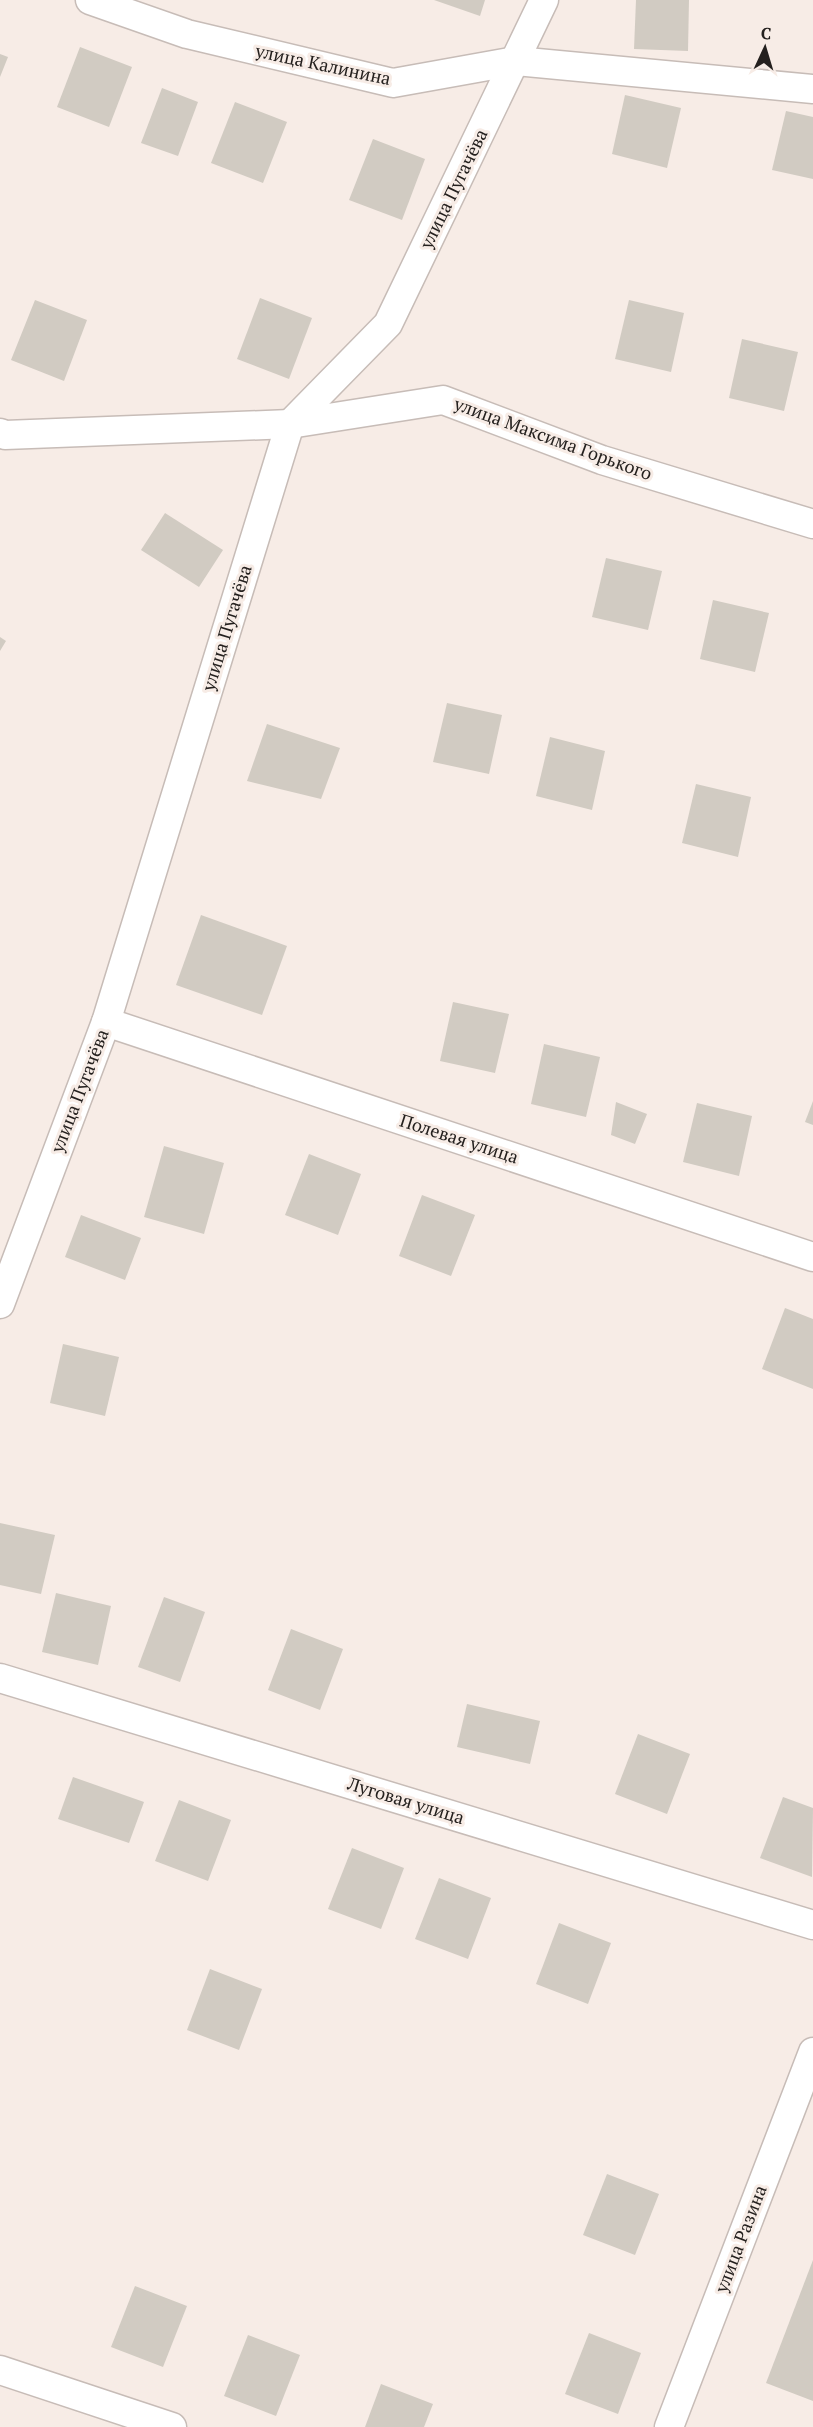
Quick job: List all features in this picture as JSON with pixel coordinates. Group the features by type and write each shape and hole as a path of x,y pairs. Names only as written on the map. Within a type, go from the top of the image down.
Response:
{"street":[{"name":"улица Калинина","path":"90,0 187,34 393,83 516,62 813,89"},
{"name":"улица Пугачёва","path":"0,1304 106,1022 290,424 388,324 544,0"},
{"name":"улица Максима Горького","path":"0,433 5,435 290,424 442,400 602,460 813,524"},
{"name":"Полевая улица","path":"106,1022 813,1257"},
{"name":"Луговая улица","path":"0,1678 813,1924"},
{"name":"улица Разина","path":"669,2427 813,2052"},
{"path":"0,2370 172,2427"}],"building":[{"path":"434,0 485,0 480,16"},
{"path":"636,0 689,0 688,51 634,49"},
{"path":"80,47 132,67 109,127 57,107"},
{"path":"0,54 8,57 0,77"},
{"path":"162,88 198,102 178,156 141,143"},
{"path":"625,95 681,108 667,168 612,154"},
{"path":"235,102 287,122 263,183 211,163"},
{"path":"786,111 813,117 813,179 772,170"},
{"path":"373,139 425,159 402,220 349,200"},
{"path":"260,298 312,318 289,379 237,359"},
{"path":"35,300 87,320 64,381 11,360"},
{"path":"629,300 684,313 671,372 615,359"},
{"path":"742,339 798,352 784,411 729,398"},
{"path":"165,513 223,550 199,587 141,550"},
{"path":"606,558 662,571 648,630 592,617"},
{"path":"713,600 769,613 755,672 700,659"},
{"path":"0,637 6,641 0,651"},
{"path":"447,703 502,715 489,774 433,762"},
{"path":"267,724 340,748 321,799 247,781"},
{"path":"550,737 605,751 592,810 536,796"},
{"path":"696,784 751,797 738,857 682,843"},
{"path":"201,915 287,946 262,1015 176,985"},
{"path":"453,1002 509,1014 495,1073 440,1061"},
{"path":"544,1044 600,1057 586,1117 531,1104"},
{"path":"813,1101 813,1125 805,1122"},
{"path":"616,1102 647,1114 635,1144 611,1135"},
{"path":"697,1103 752,1116 739,1176 683,1162"},
{"path":"164,1146 224,1163 204,1234 144,1217"},
{"path":"309,1154 361,1174 338,1235 285,1215"},
{"path":"422,1195 475,1215 451,1276 399,1256"},
{"path":"81,1215 141,1238 125,1280 65,1257"},
{"path":"785,1308 813,1319 813,1389 762,1369"},
{"path":"63,1344 119,1357 105,1416 50,1403"},
{"path":"0,1523 55,1535 41,1594 0,1585"},
{"path":"56,1593 111,1606 98,1665 42,1652"},
{"path":"164,1597 205,1612 180,1682 138,1667"},
{"path":"291,1629 343,1649 320,1710 268,1690"},
{"path":"467,1704 540,1721 530,1764 457,1747"},
{"path":"638,1734 690,1754 667,1814 615,1794"},
{"path":"73,1777 144,1802 129,1843 58,1819"},
{"path":"783,1797 813,1808 812,1877 760,1858"},
{"path":"179,1800 231,1820 208,1881 155,1861"},
{"path":"352,1848 404,1868 381,1929 328,1909"},
{"path":"439,1878 491,1898 468,1959 415,1939"},
{"path":"559,1923 611,1943 588,2004 536,1984"},
{"path":"210,1969 262,1989 239,2050 187,2030"},
{"path":"607,2174 659,2194 635,2255 583,2235"},
{"path":"813,2260 813,2401 766,2383"},
{"path":"135,2286 187,2306 163,2367 111,2347"},
{"path":"589,2333 641,2353 618,2414 565,2394"},
{"path":"248,2335 300,2355 276,2416 224,2396"},
{"path":"381,2384 433,2404 424,2427 365,2427"}]}
